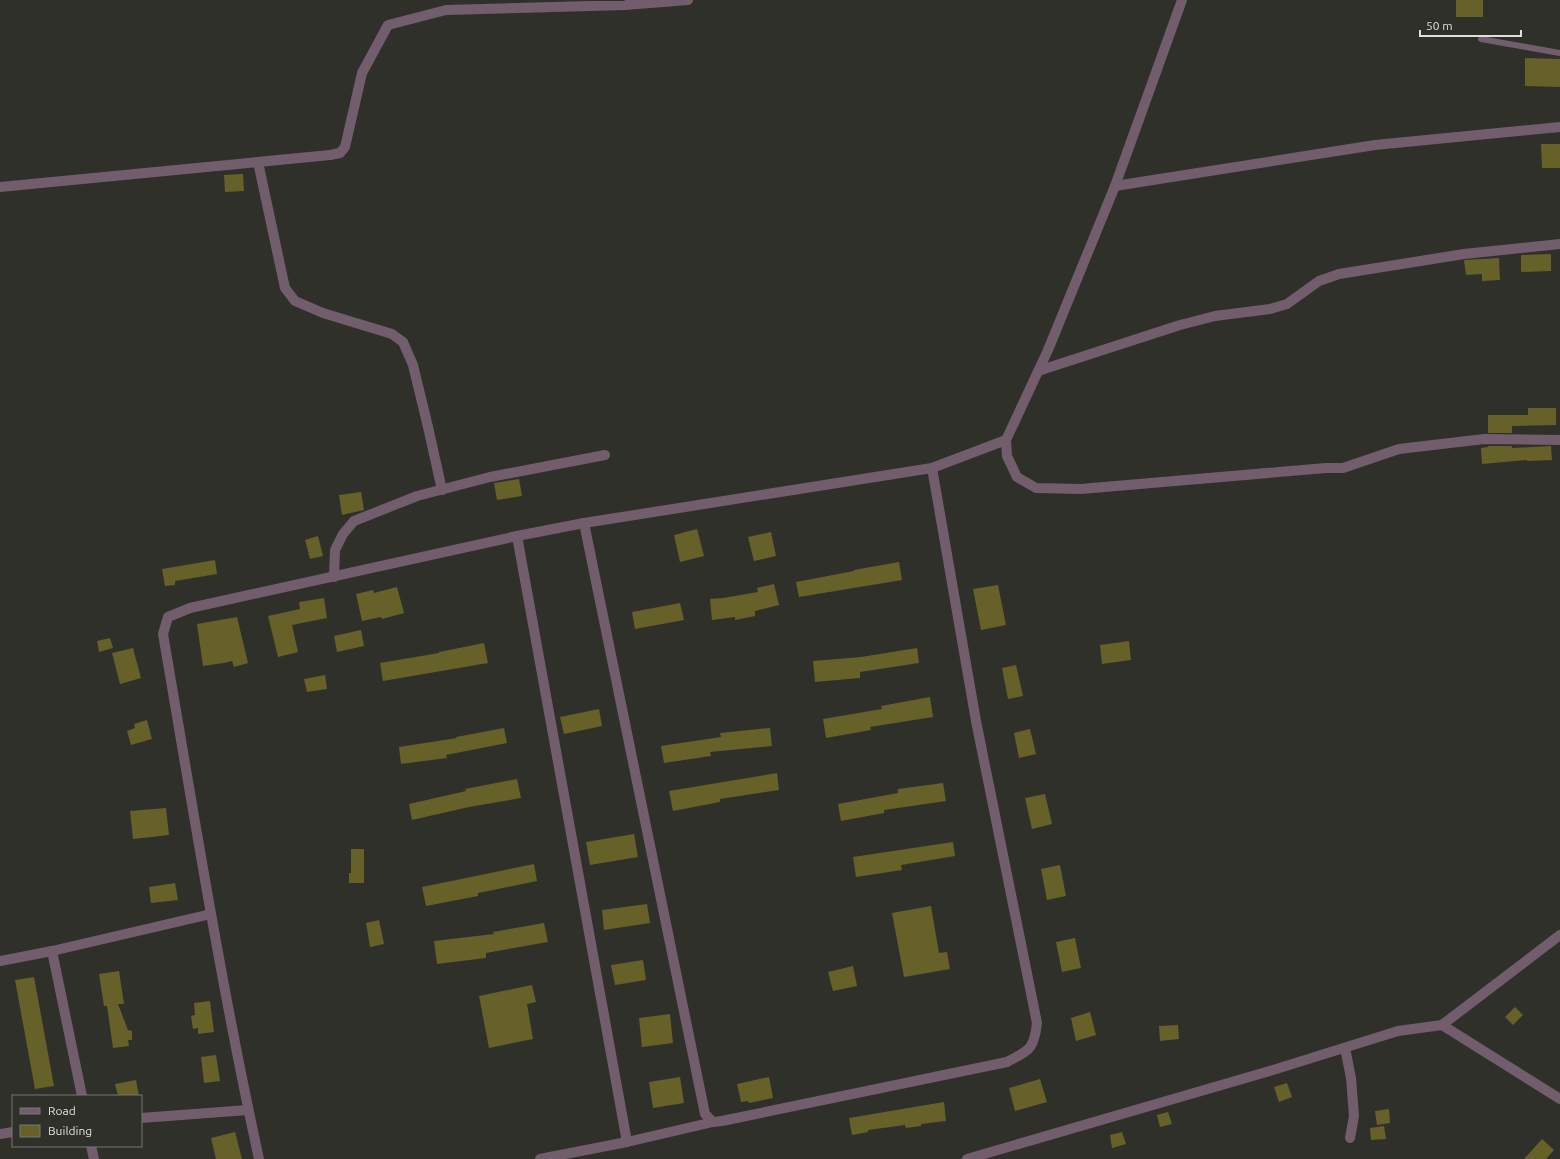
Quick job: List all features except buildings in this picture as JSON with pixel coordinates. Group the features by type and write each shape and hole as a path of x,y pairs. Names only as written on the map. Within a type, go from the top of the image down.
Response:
{"street":[{"path":"0,187 340,153 345,147 362,73 388,25 446,10 626,5 688,0"},
{"path":"1182,0 1115,186 1038,371 1006,440 1006,456 1017,477 1036,488 1080,489 1326,468 1343,468 1399,449 1484,439 1560,440"},
{"path":"1115,186 1375,145 1560,127"},
{"path":"258,162 285,288 295,300 323,313 392,334 403,342 413,365 442,490"},
{"path":"1038,371 1180,325 1208,318 1270,309 1287,304 1319,281 1339,274 1464,254 1560,244"},
{"path":"259,1159 248,1110 211,914 163,634 168,617 190,608 517,536 584,523 932,468 1006,440"},
{"path":"334,577 334,550 343,534 354,521 417,496 490,477 605,455"},
{"path":"540,1159 1007,1062 1027,1051 1035,1040 1037,1023 976,721 932,468"},
{"path":"584,523 705,1114 713,1122"},
{"path":"517,536 627,1142"},
{"path":"0,961 52,951 211,914"},
{"path":"968,1159 1274,1070 1398,1031 1442,1025 1560,936"},
{"path":"52,951 82,1095"},
{"path":"1442,1025 1560,1099"},
{"path":"1345,1048 1351,1078 1354,1116 1350,1138"},
{"path":"142,1118 248,1110"},
{"path":"0,1134 12,1132"},
{"path":"92,1147 94,1159"}],"lane":[{"path":"1481,39 1560,53"}]}
